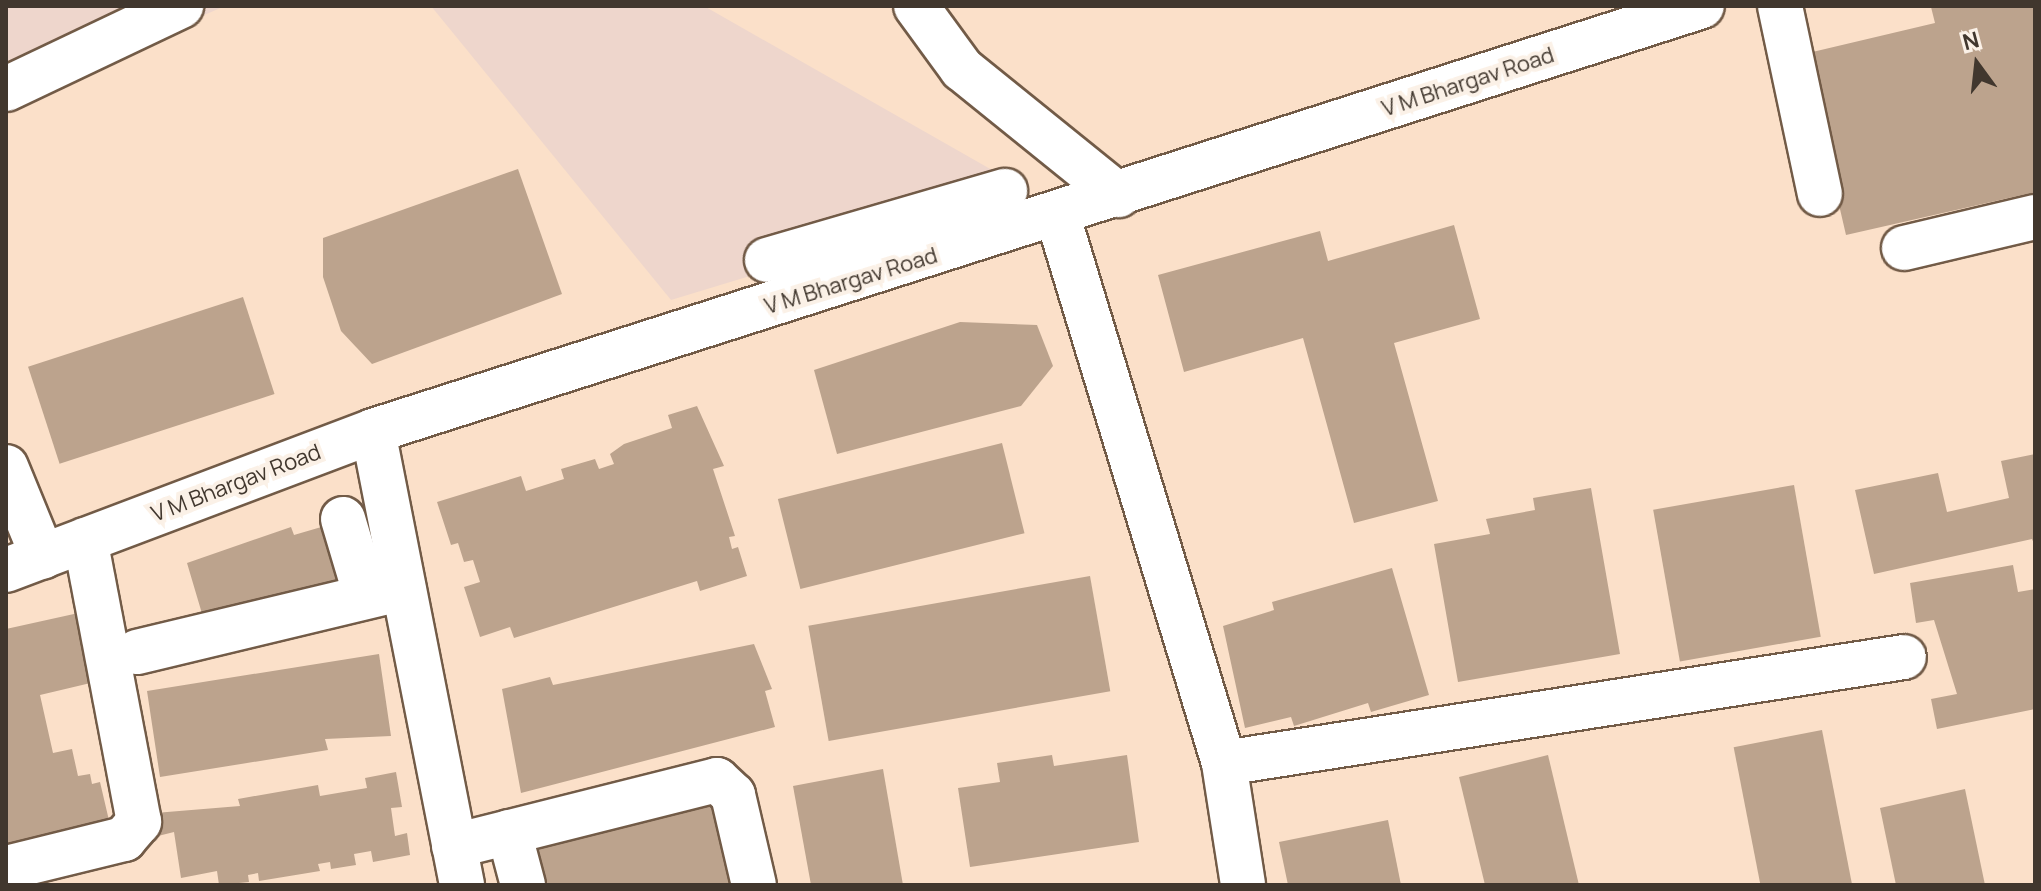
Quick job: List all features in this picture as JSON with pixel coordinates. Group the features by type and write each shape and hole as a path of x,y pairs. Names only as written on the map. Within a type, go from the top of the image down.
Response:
{"street":[{"path":"6,89 181,6"},
{"path":"916,6 962,69 1118,195"},
{"name":"V M Bhargav Road","path":"24,563 373,431 1058,217 1644,16 1702,6"},
{"path":"1780,6 1820,194"},
{"path":"767,260 1005,191"},
{"path":"913,217 924,258"},
{"path":"1058,217 1224,763 1243,885"},
{"path":"1904,248 2035,217"},
{"path":"373,431 385,592 458,866 509,832 717,780 733,795 754,885"},
{"path":"6,467 24,563"},
{"path":"343,519 385,592"},
{"path":"6,868 124,839 139,822 85,540"},
{"path":"137,652 385,592"},
{"path":"1224,763 1904,657"},
{"path":"509,832 523,885"}],"shaded area":[{"path":"6,6 225,6 6,101"},
{"path":"431,6 704,6 1029,191 671,300"}],"building":[{"path":"2035,6 2035,192 1846,235 1804,54 1935,23 1931,7"},
{"path":"518,169 562,294 372,364 341,331 323,277 323,238"},
{"path":"1454,225 1480,319 1394,343 1438,501 1354,523 1303,338 1184,372 1158,275 1320,231 1328,261"},
{"path":"243,297 275,394 60,464 28,367"},
{"path":"960,322 1037,325 1053,366 1021,406 837,454 814,370"},
{"path":"697,406 724,466 713,469 735,536 729,537 732,549 738,547 747,576 700,591 697,581 514,638 510,627 480,637 464,587 480,582 473,560 464,562 458,543 451,545 437,502 521,476 526,491 564,479 561,469 595,459 599,469 614,464 610,454 624,444 672,428 668,415"},
{"path":"1002,443 1024,533 800,589 778,499"},
{"path":"2035,454 2035,546 2032,539 1874,574 1855,490 1938,473 1947,512 2009,498 2001,461"},
{"path":"1794,485 1821,637 1680,661 1653,510"},
{"path":"1591,488 1620,654 1458,682 1434,544 1490,534 1486,519 1535,510 1533,498"},
{"path":"335,523 351,577 278,611 274,595 203,617 187,563 291,527 294,535"},
{"path":"2013,565 2018,592 2035,589 2035,709 1937,729 1931,699 1957,694 1934,620 1916,623 1910,583"},
{"path":"1392,568 1429,695 1371,712 1368,703 1294,726 1291,717 1245,728 1223,626 1274,610 1272,602"},
{"path":"1090,576 1110,691 829,741 808,626"},
{"path":"83,612 99,681 40,695 53,753 72,749 78,776 90,774 92,784 100,782 111,829 6,853 6,629"},
{"path":"754,644 772,689 765,691 775,727 521,793 502,689 550,677 553,685"},
{"path":"379,654 391,736 325,739 328,750 160,777 147,691"},
{"path":"1822,730 1852,885 1760,885 1734,747"},
{"path":"1052,755 1054,766 1127,755 1139,842 970,867 958,788 1000,782 997,763"},
{"path":"1548,755 1579,885 1485,885 1459,777"},
{"path":"883,769 903,885 811,885 793,786"},
{"path":"396,772 402,807 391,808 395,836 407,833 410,855 373,862 371,851 354,854 356,865 331,869 330,862 318,864 320,871 259,881 258,873 248,875 249,882 219,885 217,871 181,878 174,832 158,836 155,813 240,806 238,799 318,785 320,796 367,788 365,778"},
{"path":"1965,789 1985,885 1896,885 1880,808"},
{"path":"722,794 741,864 726,867 731,885 535,885 525,846"},
{"path":"1388,820 1401,885 1288,885 1279,842"}]}
